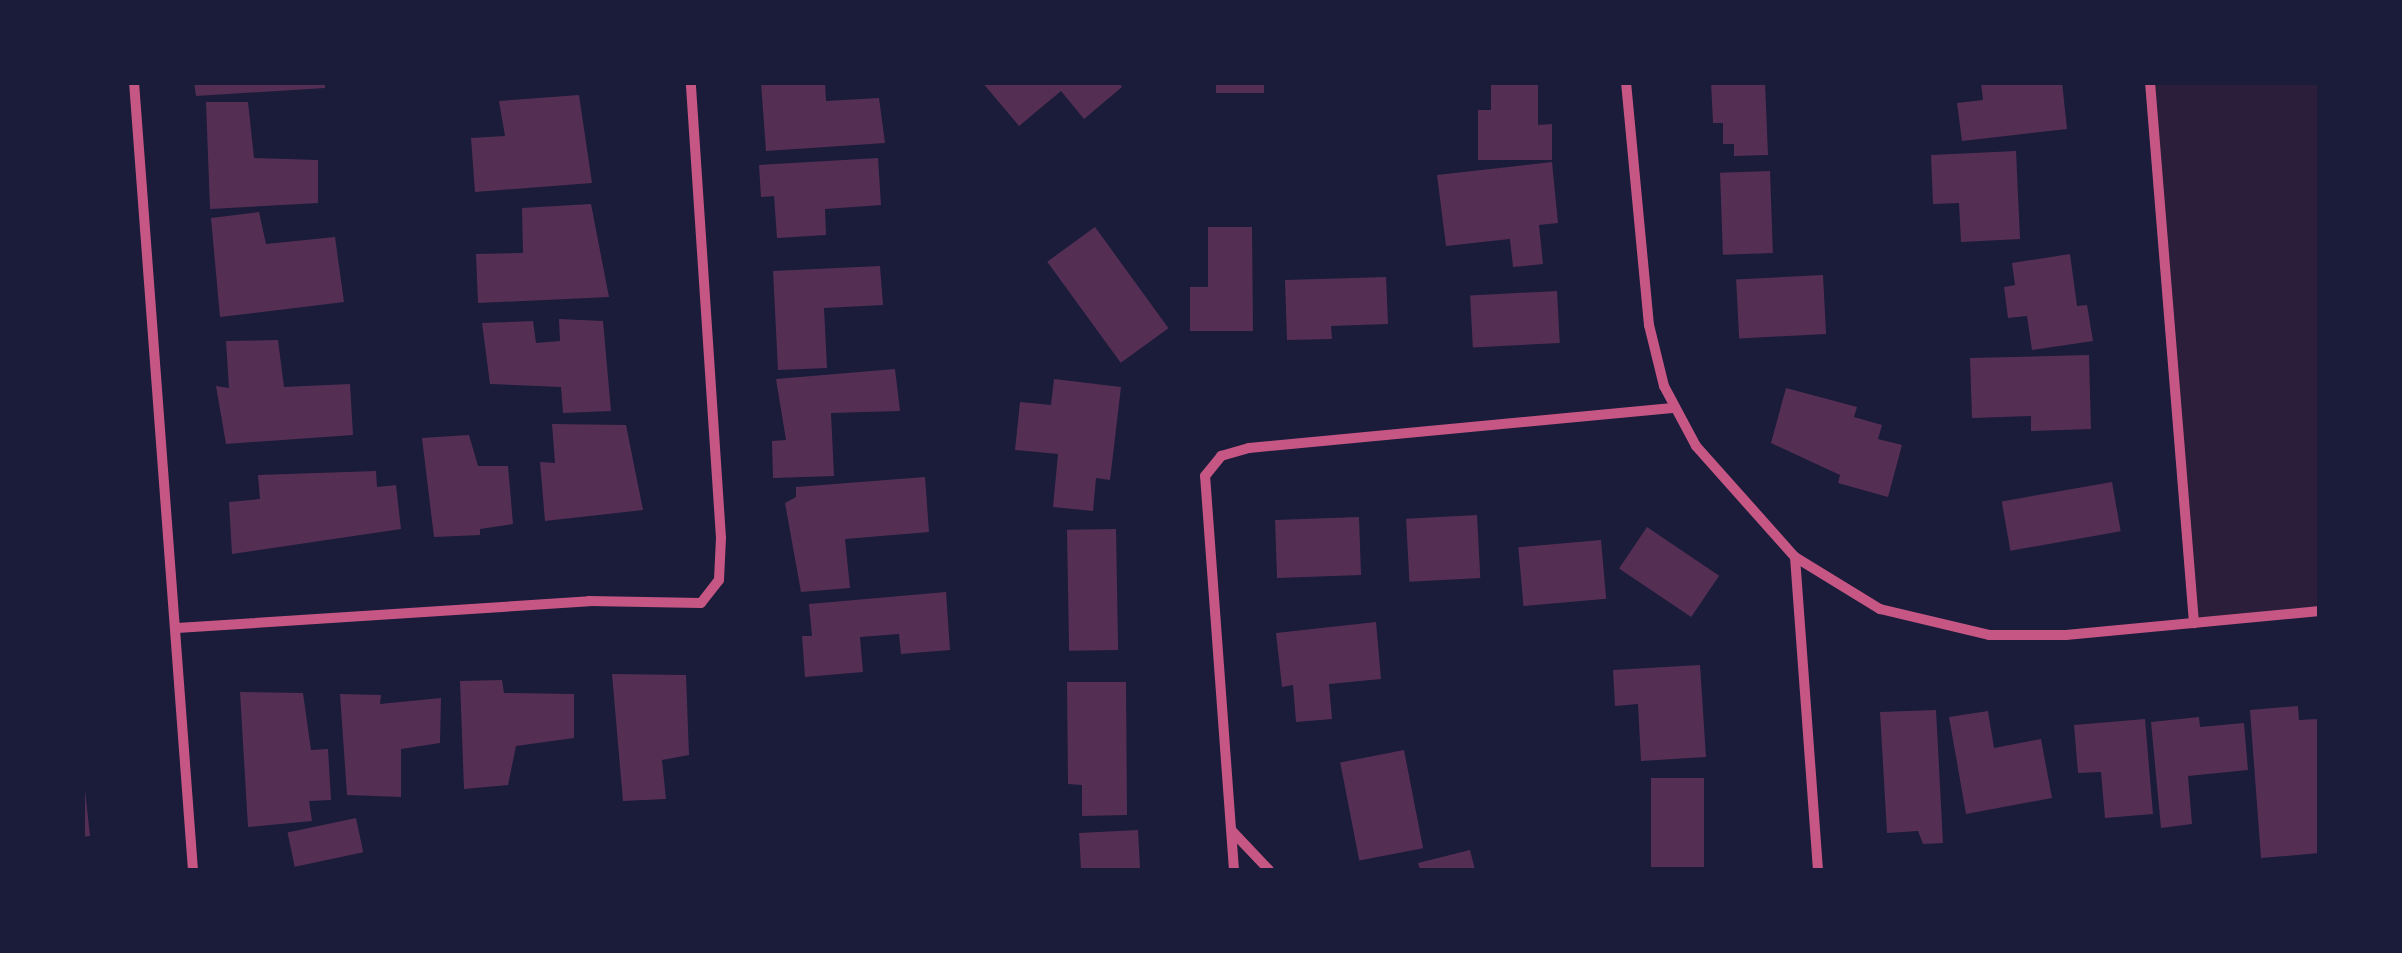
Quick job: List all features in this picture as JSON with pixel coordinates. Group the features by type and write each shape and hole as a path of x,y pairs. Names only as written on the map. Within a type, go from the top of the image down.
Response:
{"street":[{"path":"134,82 193,870"},
{"path":"176,628 590,601 701,603 720,580 721,538 690,82"},
{"path":"1626,82 1649,326 1674,408 1696,446 1795,557 1880,609 1990,635 2194,623 2320,610"},
{"path":"2150,82 2194,623"},
{"path":"1234,870 1205,476 1220,456 1674,408"},
{"path":"1795,557 1818,870"},
{"path":"1232,830 1269,870"}],"shaded area":[{"path":"2150,83 2319,83 2319,611 2194,623"}],"building":[{"path":"194,82 325,82 325,88 196,96"},
{"path":"825,82 826,101 879,98 885,143 766,151 761,83"},
{"path":"982,82 1119,82 1122,87 1084,119 1061,91 1019,126"},
{"path":"1216,82 1264,82 1264,93 1216,93"},
{"path":"1491,82 1538,82 1538,125 1552,124 1552,160 1478,160 1478,110 1491,110"},
{"path":"1711,82 1765,82 1768,155 1734,156 1734,144 1723,144 1723,123 1713,123"},
{"path":"1981,82 2062,82 2067,129 1962,141 1957,103 1983,100"},
{"path":"579,95 592,183 475,192 471,138 505,136 499,101"},
{"path":"206,102 248,102 254,158 318,160 318,203 210,209"},
{"path":"2016,151 2020,239 1961,242 1959,203 1933,204 1931,155"},
{"path":"878,158 881,205 825,209 826,235 777,238 774,196 761,197 759,165"},
{"path":"1552,162 1558,223 1539,225 1543,264 1513,267 1510,239 1446,246 1437,175"},
{"path":"1770,171 1773,253 1723,255 1720,173"},
{"path":"591,204 609,297 478,303 476,254 523,253 522,208"},
{"path":"259,212 266,244 335,237 344,302 220,317 211,218"},
{"path":"1095,227 1168,328 1121,363 1047,262"},
{"path":"1208,227 1252,227 1253,331 1190,331 1190,287 1208,287"},
{"path":"2070,254 2077,306 2087,305 2093,341 2032,350 2027,316 2008,318 2004,287 2015,285 2012,263"},
{"path":"880,266 883,305 824,308 827,368 778,370 773,271"},
{"path":"1823,275 1826,334 1739,338 1736,280"},
{"path":"1386,277 1388,324 1331,326 1332,339 1287,340 1285,280"},
{"path":"1557,291 1560,343 1473,347 1470,296"},
{"path":"559,319 603,321 611,411 563,413 561,387 490,384 482,323 533,321 536,343 560,341"},
{"path":"278,340 284,387 350,384 353,435 226,444 216,386 229,388 226,341"},
{"path":"2089,355 2091,429 2031,431 2031,416 1972,418 1970,358"},
{"path":"895,369 900,411 831,413 834,476 773,478 772,441 786,440 776,379"},
{"path":"1054,379 1121,387 1110,480 1096,478 1093,511 1053,507 1058,454 1015,450 1020,402 1051,405"},
{"path":"1786,388 1857,407 1854,417 1882,425 1878,439 1902,445 1888,497 1838,483 1840,475 1771,443"},
{"path":"552,424 626,425 643,510 545,521 540,462 555,463"},
{"path":"469,435 478,466 508,466 513,524 480,529 480,535 434,537 422,438"},
{"path":"376,471 377,487 396,485 401,529 232,554 229,502 260,499 258,475"},
{"path":"925,477 929,532 845,539 850,588 801,592 785,503 796,497 796,487"},
{"path":"2112,482 2121,531 2010,551 2002,501"},
{"path":"1477,515 1480,578 1409,582 1406,519"},
{"path":"1359,517 1361,575 1277,578 1275,520"},
{"path":"1647,527 1719,576 1691,617 1619,568"},
{"path":"1116,529 1118,650 1069,651 1067,530"},
{"path":"1601,540 1606,599 1523,606 1518,547"},
{"path":"946,592 950,650 901,654 899,634 860,637 863,672 805,677 802,636 812,636 809,604"},
{"path":"1376,622 1381,679 1329,684 1332,719 1296,722 1293,685 1282,687 1276,633"},
{"path":"1700,665 1706,757 1641,761 1638,704 1615,706 1613,670"},
{"path":"612,674 686,675 689,755 662,760 666,799 623,801"},
{"path":"502,680 504,693 574,694 574,738 516,746 508,785 464,789 460,681"},
{"path":"1067,682 1126,682 1127,815 1082,816 1082,785 1068,784"},
{"path":"240,692 303,693 311,750 328,749 331,800 309,801 312,821 248,827"},
{"path":"340,694 381,695 380,704 441,698 440,743 401,749 401,797 347,795"},
{"path":"2298,706 2299,720 2319,719 2320,853 2261,858 2250,710"},
{"path":"1936,710 1943,843 1923,844 1918,831 1887,833 1880,712"},
{"path":"1988,711 1994,748 2041,739 2052,798 1966,814 1949,717"},
{"path":"2199,717 2200,727 2244,723 2248,770 2188,776 2192,824 2161,828 2151,722"},
{"path":"2145,719 2153,814 2105,818 2101,772 2078,773 2074,725"},
{"path":"1404,750 1423,848 1359,861 1340,762"},
{"path":"1651,778 1704,778 1704,867 1651,867"},
{"path":"82,790 90,836 82,837"},
{"path":"356,818 363,852 295,867 288,833"},
{"path":"1138,830 1140,870 1081,870 1079,833"},
{"path":"1470,850 1475,870 1420,870 1418,863"}]}
